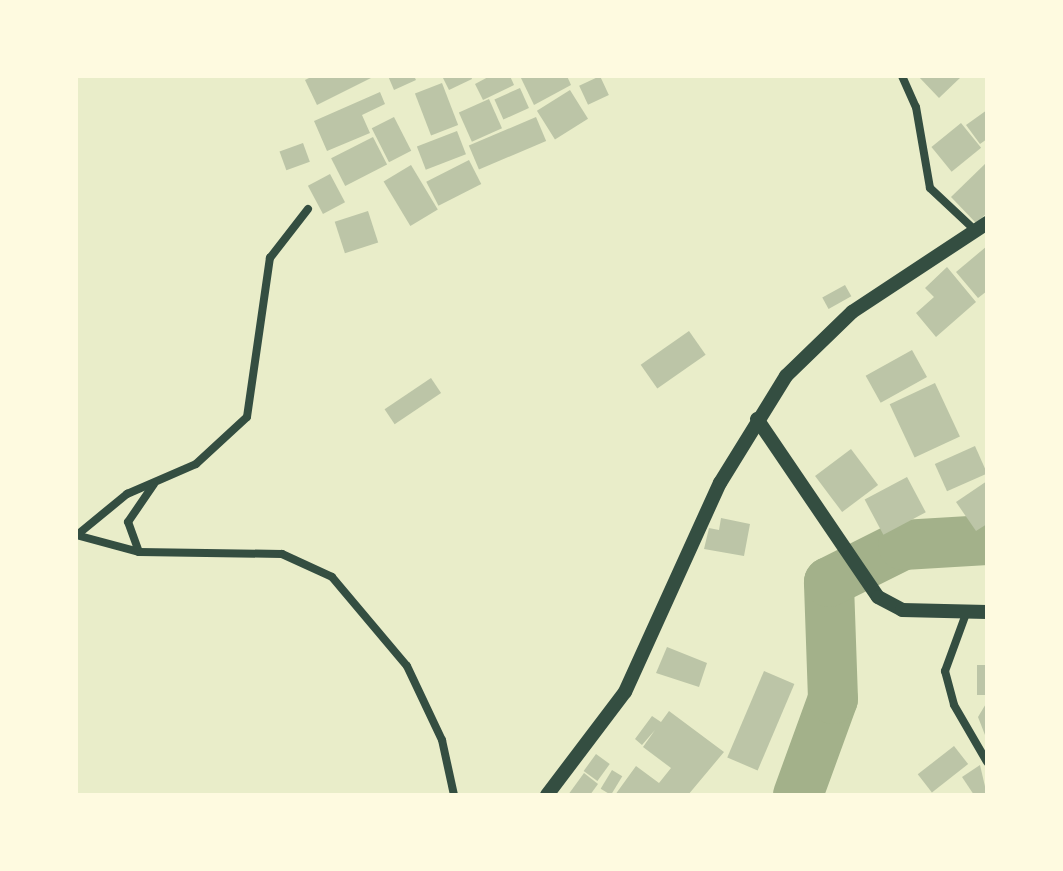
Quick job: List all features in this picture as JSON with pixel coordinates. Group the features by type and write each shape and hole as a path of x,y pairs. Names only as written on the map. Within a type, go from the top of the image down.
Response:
{"street":[{"path":"547,795 625,692 757,419 786,376 852,312 982,227 930,188 916,107 902,76"},
{"path":"76,535 127,494 196,464 247,417 270,258 308,209"},
{"path":"757,419 841,549 878,597 902,610 987,612"},
{"path":"139,552 130,513 157,481"},
{"path":"76,535 139,552 282,554 332,577 407,666 442,740 454,795"},
{"path":"967,611 945,671 954,705 987,762"}],"building":[{"path":"313,76 375,76 317,105 305,80"},
{"path":"388,76 414,76 416,80 394,90"},
{"path":"442,76 471,76 472,79 449,90"},
{"path":"490,76 510,76 514,85 483,100 475,84"},
{"path":"520,76 567,76 571,85 534,105"},
{"path":"600,76 609,95 588,105 579,86"},
{"path":"918,76 962,76 939,98"},
{"path":"442,83 458,125 431,135 415,93"},
{"path":"520,88 529,108 503,119 494,99"},
{"path":"570,90 588,119 555,140 537,111"},
{"path":"380,92 385,104 362,115 370,133 327,151 314,121"},
{"path":"489,99 502,128 472,142 459,112"},
{"path":"987,110 987,139 980,144 966,125"},
{"path":"394,117 411,151 389,162 372,128"},
{"path":"536,117 546,141 479,169 469,146"},
{"path":"961,123 981,148 952,172 931,147"},
{"path":"457,131 466,154 426,170 417,146"},
{"path":"373,137 387,165 345,186 331,158"},
{"path":"303,143 310,162 286,170 280,152"},
{"path":"469,160 481,184 438,206 426,182"},
{"path":"987,162 987,213 976,223 951,197"},
{"path":"411,165 438,210 410,226 384,181"},
{"path":"330,174 345,202 323,214 308,186"},
{"path":"368,211 378,242 345,253 335,222"},
{"path":"987,246 987,291 978,298 956,272"},
{"path":"947,267 976,302 936,337 916,313 934,297 925,288"},
{"path":"845,285 851,296 829,309 822,298"},
{"path":"689,331 706,355 657,389 641,365"},
{"path":"912,350 927,377 881,403 866,376"},
{"path":"431,378 441,393 395,424 385,409"},
{"path":"935,383 960,436 915,458 890,404"},
{"path":"975,446 987,473 947,491 935,464"},
{"path":"851,449 878,485 842,512 815,476"},
{"path":"907,477 926,512 883,535 865,500"},
{"path":"987,481 987,524 976,531 956,502"},
{"path":"721,518 750,524 744,556 704,549 709,528 719,530"},
{"path":"667,647 707,663 699,687 656,673"},
{"path":"977,665 987,665 987,695 977,695"},
{"path":"764,671 794,684 758,770 727,758"},
{"path":"987,702 987,735 985,735 978,717"},
{"path":"669,711 724,752 688,795 615,795 636,766 659,783 671,768 643,747 655,730 642,745 635,739 652,716 661,722"},
{"path":"954,746 968,764 932,792 918,774"},
{"path":"596,754 610,764 597,781 584,771"},
{"path":"980,765 987,795 974,795 962,777"},
{"path":"612,770 622,776 611,795 601,789"},
{"path":"584,773 598,784 590,795 568,795"}],"waterway":[{"path":"798,795 833,699 829,582 903,545 987,540"}]}
